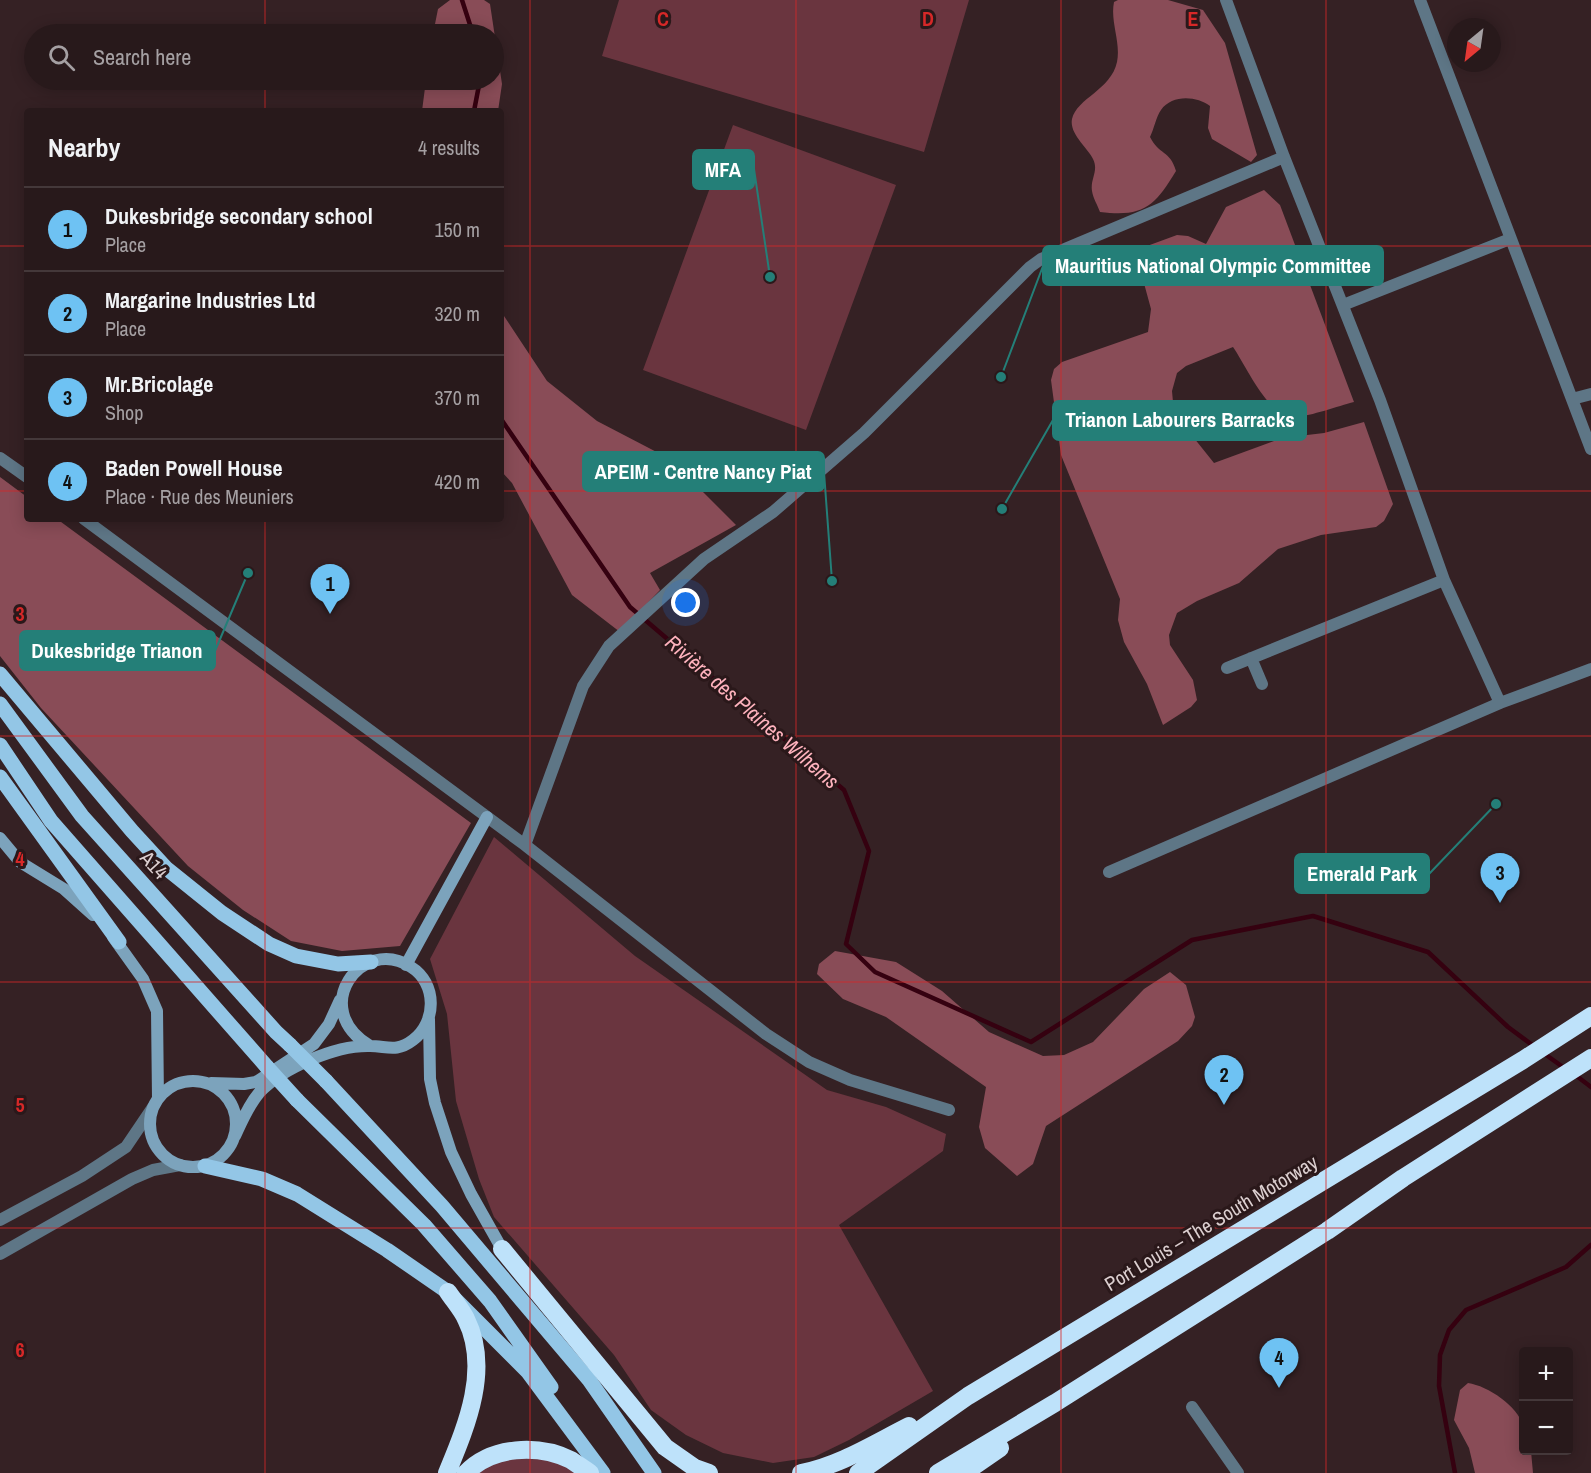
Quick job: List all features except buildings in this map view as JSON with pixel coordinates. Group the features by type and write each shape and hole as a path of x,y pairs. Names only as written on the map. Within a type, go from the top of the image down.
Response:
{"highway":[{"name":"Port Louis – The South Motorway","path":"858,1473 968,1396 1523,1060 1591,1016"},
{"path":"938,1473 1055,1403 1327,1231 1404,1178 1591,1058"},
{"path":"502,1249 665,1448 694,1468 709,1473"},
{"path":"447,1473 472,1402 477,1369 474,1345 467,1320 448,1292"},
{"path":"801,1473 814,1471 858,1452 968,1396"},
{"path":"964,1473 1027,1430 1055,1403"},
{"path":"466,1473 489,1457 519,1450 552,1453 592,1466"}],"main road":[{"path":"0,674 139,839 166,868 222,913 269,944 296,956 338,964 371,962"},
{"name":"A14","path":"0,704 82,816 276,1032 442,1206 590,1381"},
{"path":"0,745 51,821 267,1067 297,1100 424,1225 490,1301 613,1473"},
{"path":"0,777 119,942"},
{"path":"205,1166 262,1179 297,1194 387,1250 448,1292 528,1372 592,1466 603,1473"},
{"path":"502,1249 654,1473"},
{"path":"545,1378 592,1466"}],"street":[{"path":"1226,0 1284,157 1380,400 1444,580 1500,703"},
{"path":"1420,0 1591,449"},
{"path":"525,845 583,686 609,646 704,559 773,512 864,433 1030,267 1051,254 1284,157"},
{"path":"1343,305 1510,239"},
{"path":"1572,399 1591,394"},
{"path":"0,458 24,475"},
{"path":"88,522 525,845 766,1034 809,1062 850,1080 949,1110"},
{"path":"1227,668 1444,580"},
{"path":"1251,658 1262,684"},
{"path":"1108,872 1500,703 1591,669"},
{"path":"406,965 487,817"},
{"path":"0,838 20,862 84,905 119,942 143,979 157,1011 155,1103 149,1120 156,1147 165,1157 180,1165 191,1167 205,1166 218,1160 228,1150 249,1107 261,1091 292,1068 326,1053 370,1046"},
{"path":"207,1083 256,1082 314,1044 329,1024 342,998 346,983 356,971 371,962 382,959 398,961 406,965 422,976 429,989 431,1004 429,1018 430,1079 435,1103 451,1152 471,1194 502,1249"},
{"path":"342,998 342,1012 347,1027 357,1038 370,1046 385,1049 399,1047 412,1041 423,1031 429,1018"},
{"path":"0,1220 82,1176 126,1147 155,1103 171,1086 185,1081 200,1081 214,1085 226,1095 234,1107 237,1122 235,1136"},
{"path":"0,1254 132,1179 153,1170 180,1165"},
{"path":"1192,1407 1238,1473"}],"shaded area":[{"path":"450,0 484,0 490,4 493,24 435,24 438,9"},
{"path":"619,0 969,0 924,152 602,56"},
{"path":"1118,0 1168,0 1203,10 1225,43 1257,155 1251,162 1212,139 1208,128 1210,106 1198,100 1185,98 1171,101 1159,113 1150,137 1153,143 1171,159 1176,171 1154,201 1138,211 1127,213 1100,212 1092,191 1095,163 1072,125 1072,119 1080,105 1114,72 1118,47 1113,10 1114,2"},
{"path":"425,90 501,90 498,108 422,108"},
{"path":"733,125 896,185 806,430 643,370"},
{"path":"1264,190 1280,205 1354,402 1302,416 1286,415 1267,401 1233,347 1186,366 1177,373 1172,391 1174,413 1214,463 1282,438 1324,433 1364,422 1393,504 1384,521 1376,527 1321,535 1278,549 1239,583 1197,601 1177,613 1169,635 1170,645 1193,680 1197,700 1191,707 1163,725 1147,684 1124,642 1118,620 1120,599 1061,455 1051,380 1054,369 1062,362 1148,332 1151,309 1139,265 1140,255 1147,246 1177,235 1188,236 1206,244 1226,207"},
{"path":"504,316 547,381 597,421 670,459 736,525 650,573 660,590 620,632 572,595 512,483 504,474"},
{"path":"0,477 24,495 24,522 61,522 471,823 400,946 342,951 291,941 243,910 188,866 41,708 0,656"},
{"path":"494,837 635,956 827,1090 886,1107 946,1134 943,1151 839,1225 933,1391 849,1440 814,1457 773,1463 723,1453 686,1435 651,1410 614,1355 494,1217 479,1179 456,1101 447,1014 430,959"},
{"path":"835,951 896,962 942,991 989,1032 1043,1056 1064,1055 1093,1042 1144,989 1170,972 1186,985 1195,1017 1192,1026 1178,1041 1046,1126 1033,1164 1017,1176 985,1148 979,1127 986,1087 886,1017 843,999 817,974 819,964"},
{"path":"1468,1383 1476,1385 1509,1404 1519,1417 1519,1455 1531,1455 1533,1473 1475,1473 1469,1448 1454,1420 1460,1390"},
{"path":"523,1455 551,1458 579,1473 474,1473 495,1461"}],"waterway":[{"name":"Rivière des Plaines Wilhems","path":"462,0 470,24"},
{"name":"Rivière des Plaines Wilhems","path":"475,108 478,90"},
{"name":"Rivière des Plaines Wilhems","path":"504,423 630,607 844,790 869,851 846,944 875,972 1031,1042 1192,940 1313,916 1428,952 1508,1027 1535,1047"},
{"path":"1542,1052 1567,1070"},
{"path":"1574,1074 1591,1087"},
{"name":"Rivière des Plaines Wilhems","path":"1455,1473 1439,1386 1440,1355 1449,1330 1466,1310 1566,1267 1591,1245"}],"place":[{"name":"MFA","path":"770,277"},
{"name":"Mauritius National Olympic Committee","path":"1001,377"},
{"name":"Trianon Labourers Barracks","path":"1002,509"},
{"name":"Dukesbridge Trianon","path":"248,573"},
{"name":"APEIM - Centre Nancy Piat","path":"832,581"},
{"name":"Dukesbridge secondary school","path":"330,614"},
{"name":"Emerald Park","path":"1496,804"},
{"name":"Mr.Bricolage","path":"1500,903"},
{"name":"Margarine Industries Ltd","path":"1224,1105"},
{"name":"Baden Powell House","path":"1279,1388"}]}
